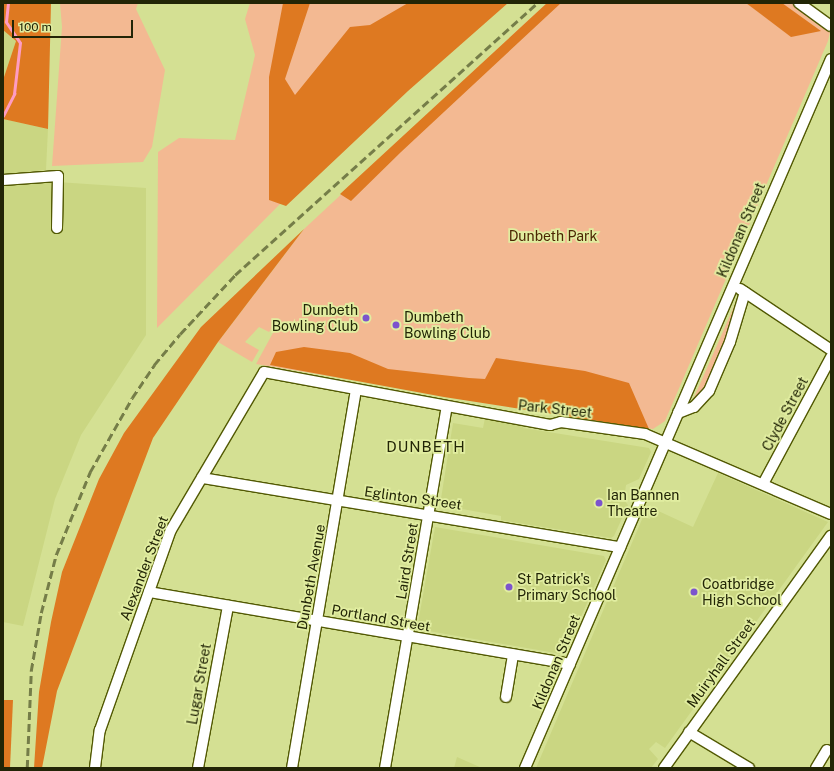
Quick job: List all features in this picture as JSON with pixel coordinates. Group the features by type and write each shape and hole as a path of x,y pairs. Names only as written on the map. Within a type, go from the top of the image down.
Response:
{"street":[{"path":"799,3 831,26"},
{"name":"Kildonan Street","path":"525,768 831,59"},
{"path":"3,180 58,176 57,228"},
{"path":"733,285 831,350"},
{"name":"Kildonan Street","path":"678,413 694,407 709,391 730,342 745,292"},
{"name":"Clyde Street","path":"763,484 831,357"},
{"name":"Park Street","path":"264,372 550,425 561,422 645,434 831,514"},
{"name":"Alexander Street","path":"95,768 100,730 172,530 264,372"},
{"name":"Dunbeth Avenue","path":"292,768 356,390"},
{"name":"Laird Street","path":"385,768 447,406"},
{"name":"Eglinton Street","path":"202,478 428,516 434,514 620,546"},
{"name":"Muiryhall Street","path":"664,768 831,536"},
{"name":"Portland Street","path":"149,592 408,638 570,664"},
{"name":"Lugar Street","path":"198,768 228,606"},
{"path":"506,697 513,655"},
{"path":"689,732 749,768"},
{"path":"816,768 827,750"}],"shaded area":[{"path":"3,3 51,3 48,129 3,119 3,80 16,41 3,30"},
{"path":"283,3 310,3 285,79 295,95 350,27 370,25 408,3 508,3 408,91 286,206 269,200 269,77"},
{"path":"547,3 561,3 401,152 351,201 340,194"},
{"path":"746,3 782,3 821,31 791,37"},
{"path":"3,30 16,41 3,80"},
{"path":"3,119 48,129 46,170 3,175"},
{"path":"28,180 146,188 146,335 81,435 55,499 23,626 3,622 3,184"},
{"path":"304,229 218,342 153,438 57,691 42,768 34,768 39,692 51,622 62,572 99,479 124,433 201,327"},
{"path":"304,347 350,353 388,369 469,378 485,379 496,358 585,371 629,383 649,429 444,397 270,365 276,352"},
{"path":"485,418 523,425 523,428 649,448 651,452 639,479 626,485 624,500 628,505 614,536 611,538 501,520 501,516 440,505 453,423 483,428"},
{"name":"Coatbridge High School","path":"718,473 828,522 665,748 656,742 649,749 658,759 651,768 536,768 643,517 650,519 654,509 693,527"},
{"name":"St Patrick's Primary School","path":"435,527 604,556 606,560 566,651 561,654 417,629"},
{"path":"3,700 13,700 10,768 3,768"},
{"path":"457,757 482,768 454,768"}],"green space":[{"path":"60,3 138,3 136,9 165,70 152,147 143,162 52,166 62,27"},
{"path":"250,3 411,3 289,195 157,328 158,152 179,138 235,140 255,55 245,19"},
{"name":"Dunbeth Park","path":"547,3 791,3 830,32 828,41 665,421 653,429 256,364 274,331 271,329 269,332 259,327 245,342 259,350 252,362 218,342 304,229"},
{"path":"739,295 742,300 707,389 692,402"}],"waterway":[{"path":"3,116 14,94 20,43 6,22 8,3"}],"railway":[{"path":"27,768 31,671 41,613 56,555 90,472 132,398 154,365 180,334 235,275 537,3"}],"place":[{"name":"Dunbeth Bowling Club","path":"366,318"},
{"name":"Dumbeth Bowling Club","path":"396,325"},
{"name":"Ian Bannen Theatre","path":"599,503"},
{"name":"St Patrick's Primary School","path":"509,587"},
{"name":"Coatbridge High School","path":"694,592"}],"district":[{"name":"DUNBETH","path":"426,447"}]}
